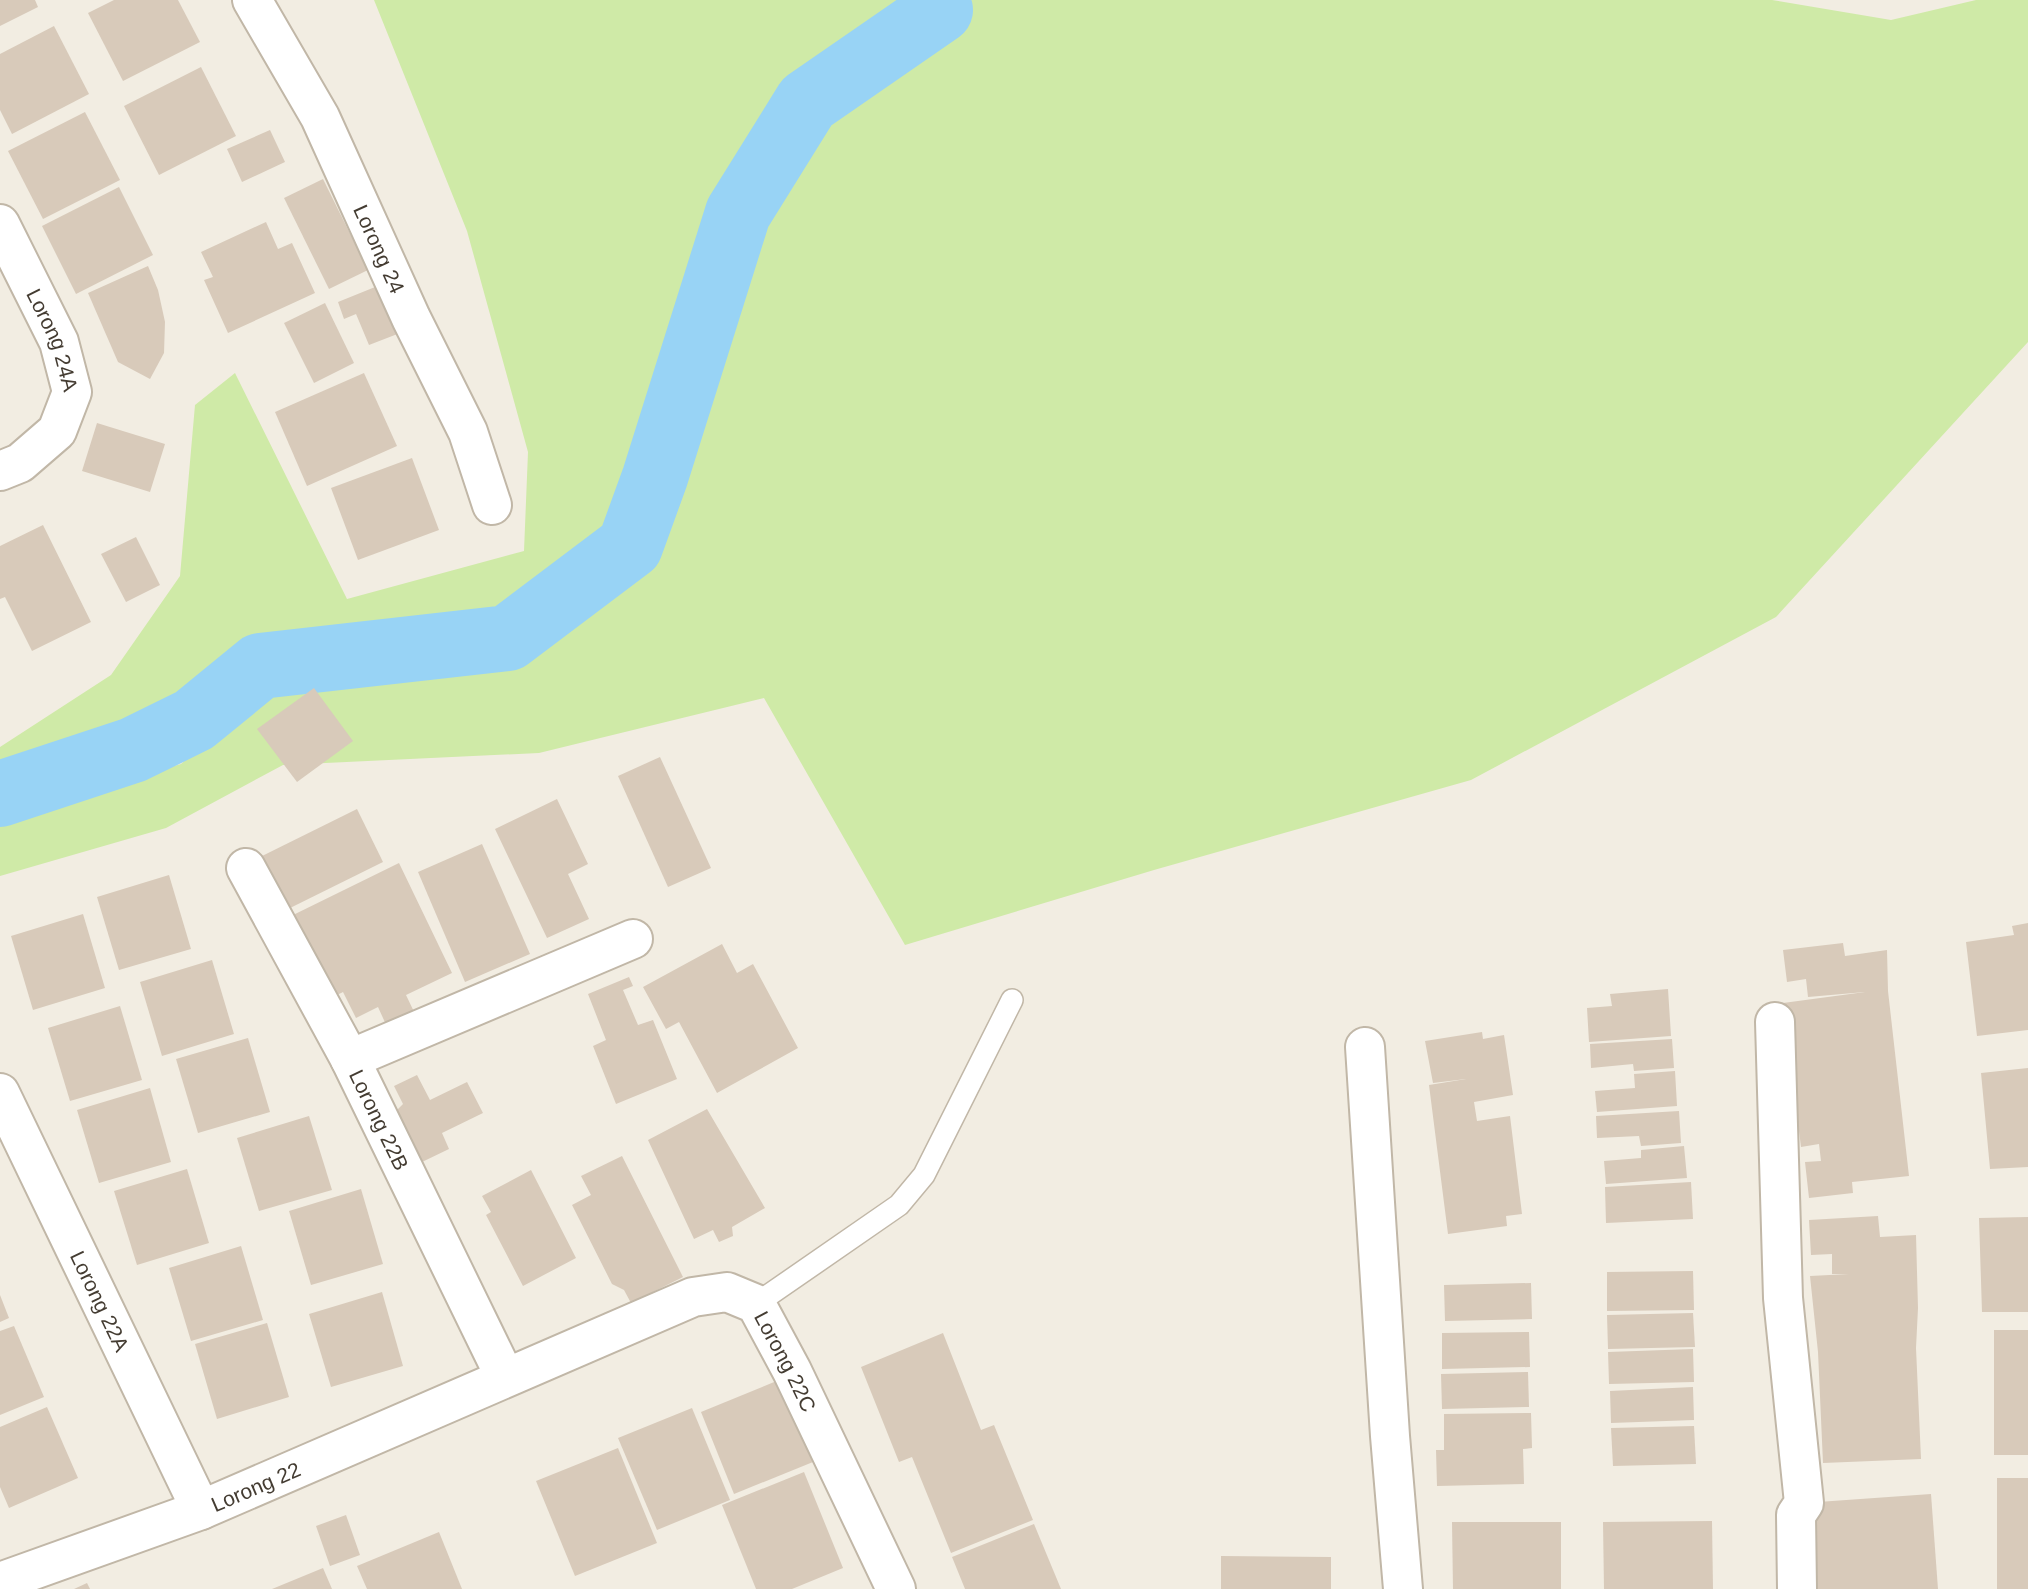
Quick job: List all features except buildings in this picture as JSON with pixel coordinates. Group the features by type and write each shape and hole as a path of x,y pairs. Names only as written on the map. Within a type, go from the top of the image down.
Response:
{"street":[{"name":"Lorong 24","path":"252,0 320,117 411,318 468,432 492,505"},
{"name":"Lorong 24A","path":"0,225 59,342 72,392 57,430 20,463 0,471"},
{"name":"Lorong 22B","path":"246,868 350,1059 505,1377"},
{"path":"350,1059 633,939"},
{"path":"1775,1022 1783,1298 1804,1503 1796,1515 1797,1589"},
{"path":"1365,1047 1390,1436 1404,1589"},
{"name":"Lorong 22A","path":"0,1093 201,1510"},
{"name":"Lorong 22C","path":"505,1377 693,1297 727,1292 756,1304 792,1371 896,1589"},
{"name":"Lorong 22","path":"0,1582 201,1510 505,1377"}],"lane":[{"path":"756,1304 899,1205 924,1175 1012,1000"}],"green space":[{"path":"374,0 1772,0 1891,20 1976,0 2028,0 2028,342 1776,617 1471,780 1154,870 905,945 764,698 539,753 283,765 166,828 0,876 0,815 181,764 284,672 504,648 510,644 504,632 491,627 256,642 173,711 0,782 0,747 111,675 180,576 195,405 235,373 347,599 524,551 528,452 467,231"}],"waterway":[{"path":"0,794 133,750 194,720 260,666 508,638 630,546 655,477 738,213 807,102 940,10"}]}
